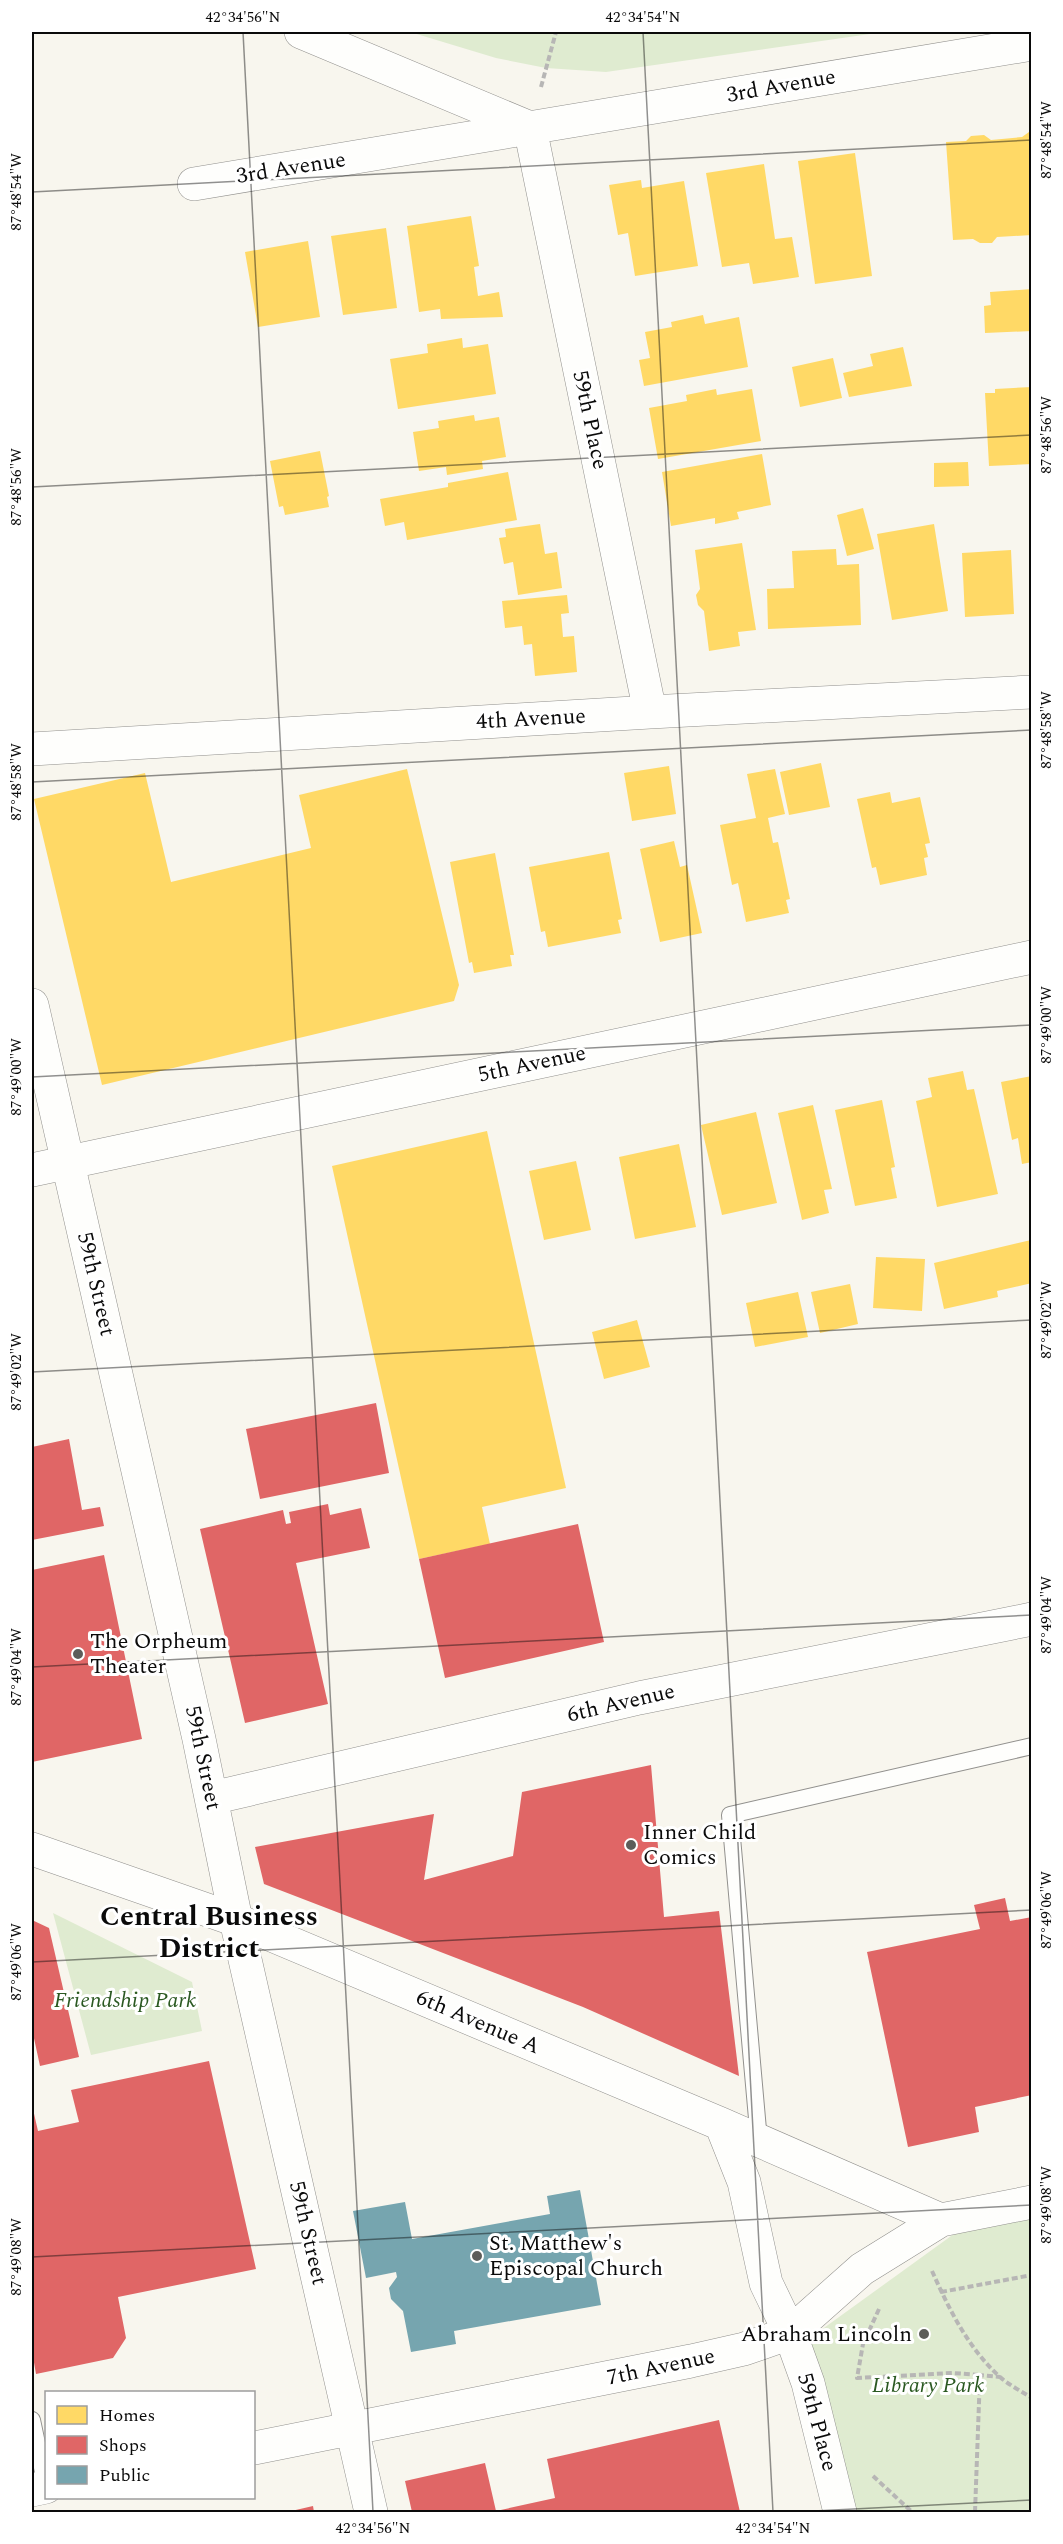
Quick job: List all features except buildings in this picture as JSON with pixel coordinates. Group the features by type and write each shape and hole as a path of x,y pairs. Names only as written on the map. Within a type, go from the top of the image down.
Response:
{"street":[{"path":"301,32 530,128"},
{"name":"3rd Avenue","path":"194,184 1032,44"},
{"name":"59th Place","path":"530,128 650,712"},
{"name":"4th Avenue","path":"32,749 1032,692"},
{"name":"5th Avenue","path":"32,1170 1032,957"},
{"name":"59th Street","path":"32,1005 371,2512"},
{"name":"6th Avenue","path":"212,1798 639,1698 1032,1619"},
{"path":"32,1849 236,1920"},
{"name":"6th Avenue A","path":"236,1920 721,2124 941,2220"},
{"path":"721,2124 744,2182 766,2283 790,2333"},
{"name":"7th Avenue","path":"255,2448 744,2349 790,2333 862,2269 941,2220 1032,2202"},
{"name":"59th Place","path":"790,2333 808,2383 840,2512"}],"lane":[{"path":"759,2141 730,1815 1032,1746"},
{"path":"32,2420 45,2481"}],"path":[{"path":"530,128 556,32"},
{"path":"929,2264 955,2321 1000,2377 1032,2398"},
{"path":"941,2292 1032,2275"},
{"path":"886,2302 878,2310 863,2344 857,2378 953,2373 1000,2377"},
{"path":"975,2512 980,2375"}],"green space":[{"path":"410,32 884,32 606,72 546,68 496,58"},
{"name":"Friendship Park","path":"53,1913 192,1982 202,2031 91,2055"},
{"name":"Library Park","path":"1031,2215 1031,2512 852,2512 810,2338 958,2231"}],"place":[{"name":"The Orpheum Theater","path":"78,1654"},
{"name":"Inner Child Comics","path":"631,1845"},
{"name":"St. Matthew's Episcopal Church","path":"477,2256"},
{"name":"Abraham Lincoln","path":"924,2334"}],"district":[{"name":"Central Business District","path":"209,1932"}]}
